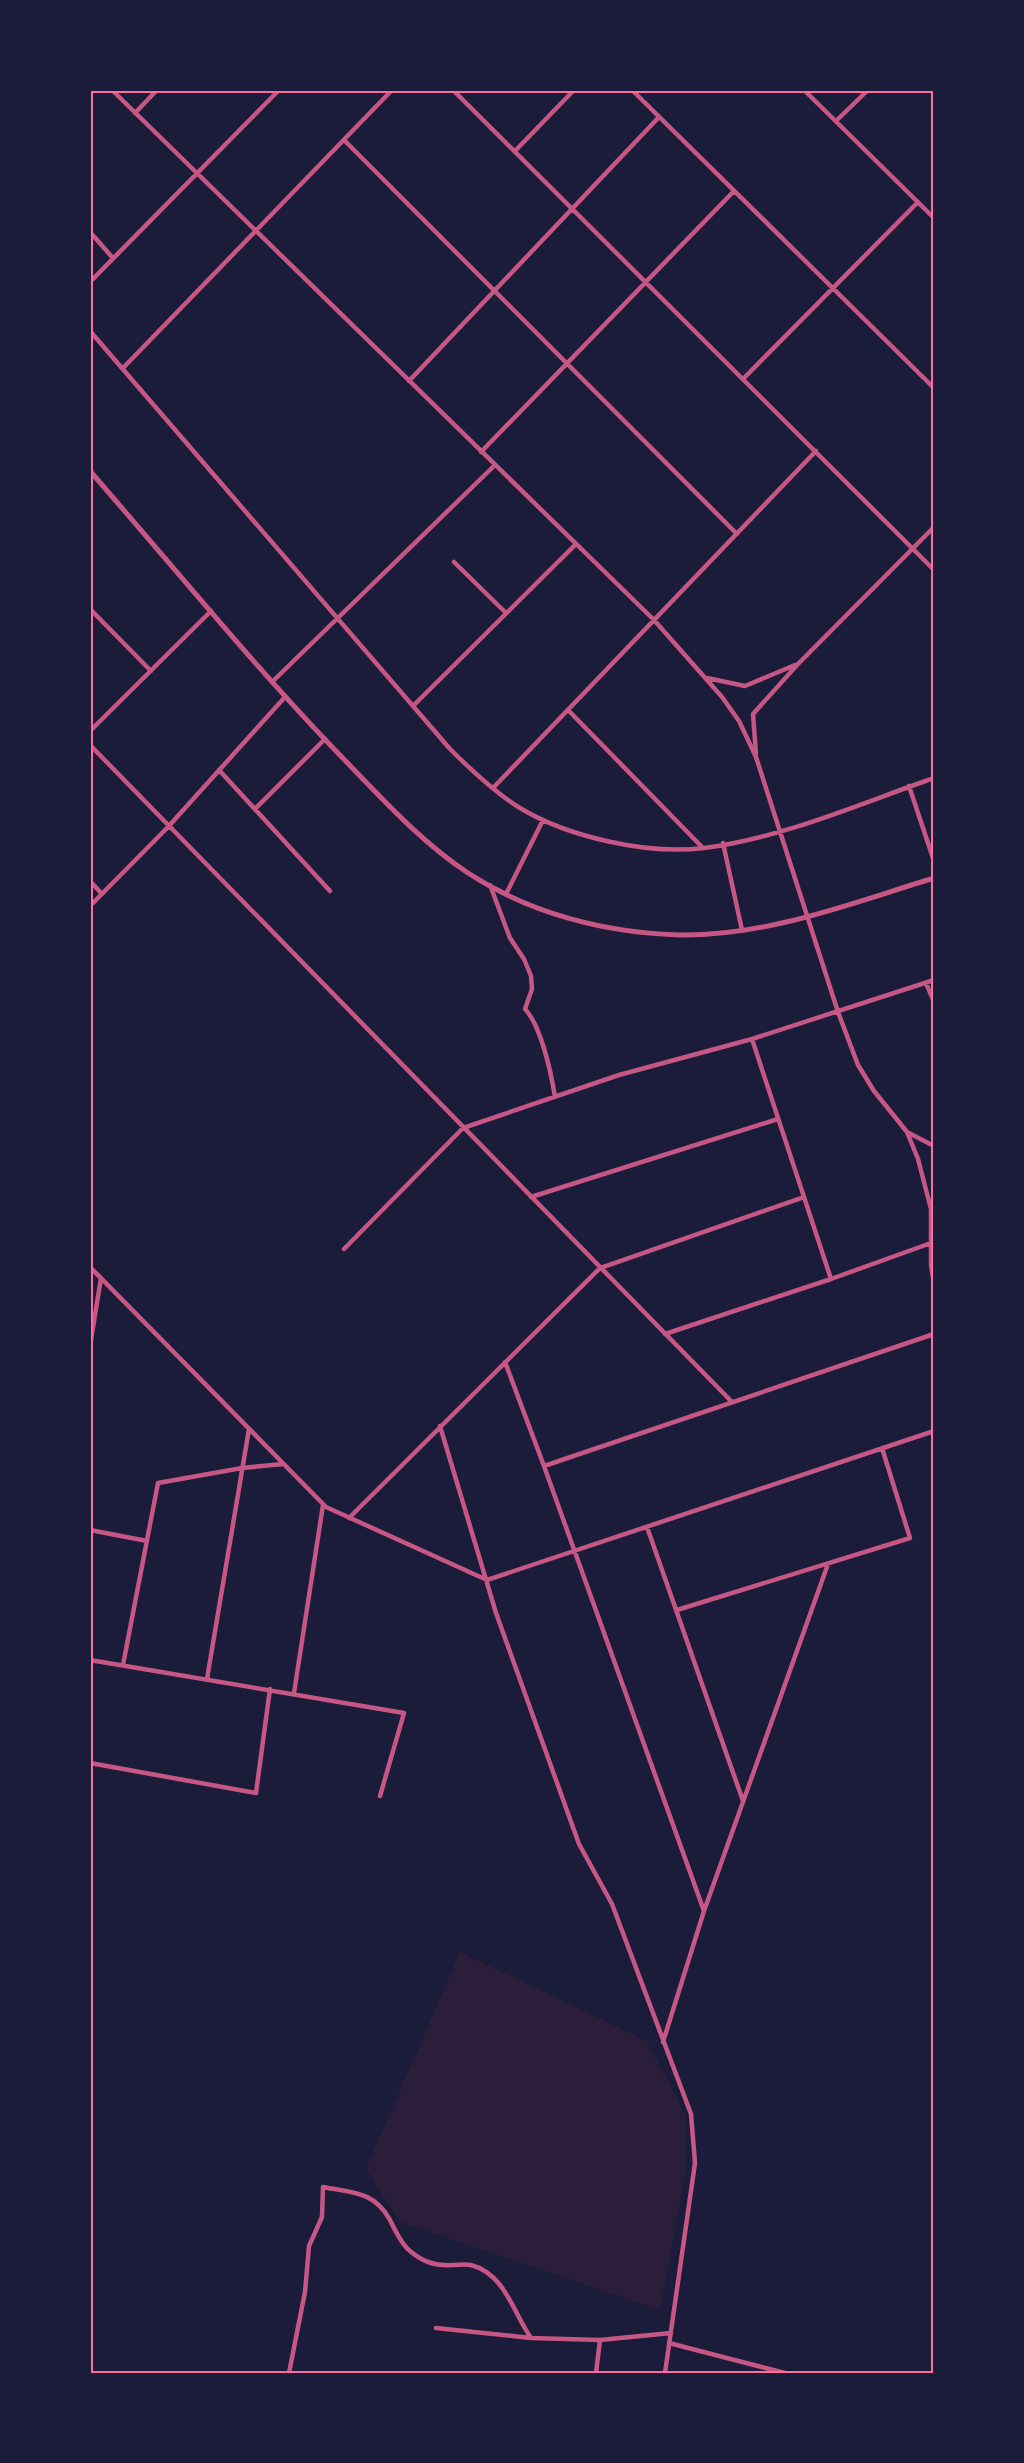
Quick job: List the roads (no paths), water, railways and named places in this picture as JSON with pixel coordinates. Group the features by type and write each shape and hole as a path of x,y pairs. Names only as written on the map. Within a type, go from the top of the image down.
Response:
{"street":[{"path":"112,90 196,175 654,620 706,678 739,721 756,757 838,1012 858,1065 874,1091 907,1132 918,1159 931,1209 934,1284"},
{"path":"135,113 157,90"},
{"path":"90,282 112,257 279,90"},
{"path":"123,368 392,90"},
{"path":"453,90 934,570"},
{"path":"515,151 574,90"},
{"path":"632,90 934,388"},
{"path":"804,90 934,218"},
{"path":"836,121 868,90"},
{"path":"409,381 659,117"},
{"path":"344,140 736,534"},
{"path":"481,452 734,191"},
{"path":"743,379 918,202"},
{"path":"90,232 112,257"},
{"path":"90,331 450,749 493,788 519,807 543,820 597,839 629,845 703,848 780,832 934,778"},
{"path":"493,788 816,451"},
{"path":"272,682 495,465"},
{"path":"90,471 285,697 405,823 444,855 506,894 555,914 601,927 682,935 742,930 807,917 934,878"},
{"path":"756,757 753,714 798,664 934,527"},
{"path":"413,706 576,544"},
{"path":"454,562 506,613"},
{"path":"90,610 151,671"},
{"path":"90,731 211,611"},
{"path":"706,678 745,687 798,664"},
{"path":"90,906 168,827 285,697"},
{"path":"568,710 703,848"},
{"path":"255,809 325,739"},
{"path":"90,745 732,1402"},
{"path":"219,770 330,891"},
{"path":"909,786 934,861"},
{"path":"506,894 543,820"},
{"path":"723,843 742,930"},
{"path":"90,881 102,894"},
{"path":"490,885 510,938 524,959 531,976 532,988 525,1009 538,1029 555,1097"},
{"path":"344,1249 464,1128 619,1075 752,1040 934,980"},
{"path":"926,983 934,1002"},
{"path":"752,1040 831,1279"},
{"path":"531,1197 778,1119"},
{"path":"907,1132 934,1146"},
{"path":"349,1518 600,1268 804,1197"},
{"path":"665,1334 931,1244"},
{"path":"90,1267 323,1504 487,1580 934,1431"},
{"path":"90,1346 101,1278"},
{"path":"544,1466 934,1334"},
{"path":"505,1362 704,1911"},
{"path":"441,1426 496,1613 579,1844 612,1904 691,2114 695,2163 665,2373"},
{"path":"207,1679 249,1429"},
{"path":"677,1610 910,1538 882,1448"},
{"path":"123,1665 158,1483 242,1468 284,1464"},
{"path":"294,1694 323,1504"},
{"path":"647,1527 743,1801"},
{"path":"90,1530 147,1542"},
{"path":"663,2042 704,1911 828,1564"},
{"path":"90,1660 404,1713 380,1796"},
{"path":"90,1763 256,1794 270,1689"},
{"path":"289,2373 305,2292 309,2246 321,2217 323,2187 359,2192 379,2204 408,2250 424,2261 438,2266 469,2265 493,2278 514,2305 519,2321 531,2338"},
{"path":"436,2328 531,2338 600,2340 671,2333"},
{"path":"596,2373 600,2340"},
{"path":"669,2343 785,2373"}]}
